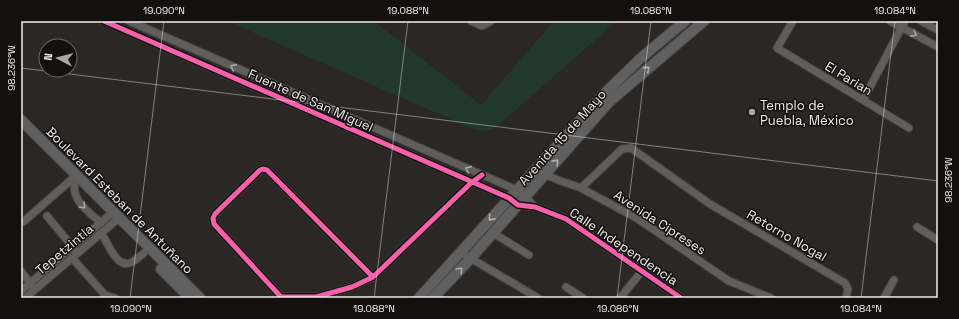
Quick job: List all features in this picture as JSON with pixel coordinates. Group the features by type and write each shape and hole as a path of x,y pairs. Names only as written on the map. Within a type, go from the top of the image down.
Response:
{"main road":[{"name":"Avenida 15 de Mayo","path":"419,298 607,91 641,58 685,21"},
{"name":"Avenida 15 de Mayo","path":"434,298 526,197 609,102 704,21"},
{"name":"Boulevard Esteban de Antuñano","path":"21,120 111,218 190,298"},
{"name":"Boulevard Esteban de Antuñano","path":"21,130 111,218 200,298"}],"street":[{"name":"Fuente de San Miguel","path":"104,21 471,183 509,198"},
{"name":"Fuente de San Miguel","path":"129,21 517,190"},
{"path":"471,21 482,26 491,21"},
{"path":"890,21 903,24 938,47"},
{"path":"921,21 938,30"},
{"name":"El Parian","path":"790,22 778,48 909,128"},
{"path":"863,100 903,24"},
{"name":"Retorno Nogal","path":"581,188 622,149 631,148 710,204 846,283 848,289 846,298"},
{"name":"Avenida Cipreses","path":"536,168 545,175 581,188 638,219 730,281 771,298"},
{"path":"373,277 267,170 260,170 215,214 214,224 281,297 316,297 352,288 373,277 471,183 482,175"},
{"path":"23,222 73,182"},
{"name":"Calle Independencia","path":"517,190 535,207"},
{"path":"509,198 518,205"},
{"name":"Calle Independencia","path":"518,205 535,207 566,219 681,298"},
{"path":"47,216 105,295 115,298"},
{"name":"Tepetzintla","path":"21,291 33,286 101,233 111,218"},
{"name":"Tepetzintla","path":"74,253 111,218"},
{"path":"917,228 938,240"},
{"path":"101,233 116,258 122,263 132,263 144,252"},
{"path":"493,233 529,255"},
{"path":"460,252 538,298"},
{"path":"21,271 33,286"},
{"path":"620,298 642,271"},
{"path":"884,298 894,280"},
{"name":"Tepetzintla","path":"28,297 33,286"},
{"path":"566,287 583,298"}],"green space":[{"path":"227,21 374,21 481,105 554,21 617,21 501,123 493,129 481,131 468,127"}],"cycle path":[{"path":"104,21 509,198 518,205 535,207 566,219 681,298"},
{"path":"373,277 267,170 260,170 215,214 213,218 214,224 281,297 316,297 352,287 373,277 471,183 482,175"}],"place":[{"name":"Templo de Puebla, México","path":"752,112"}]}
